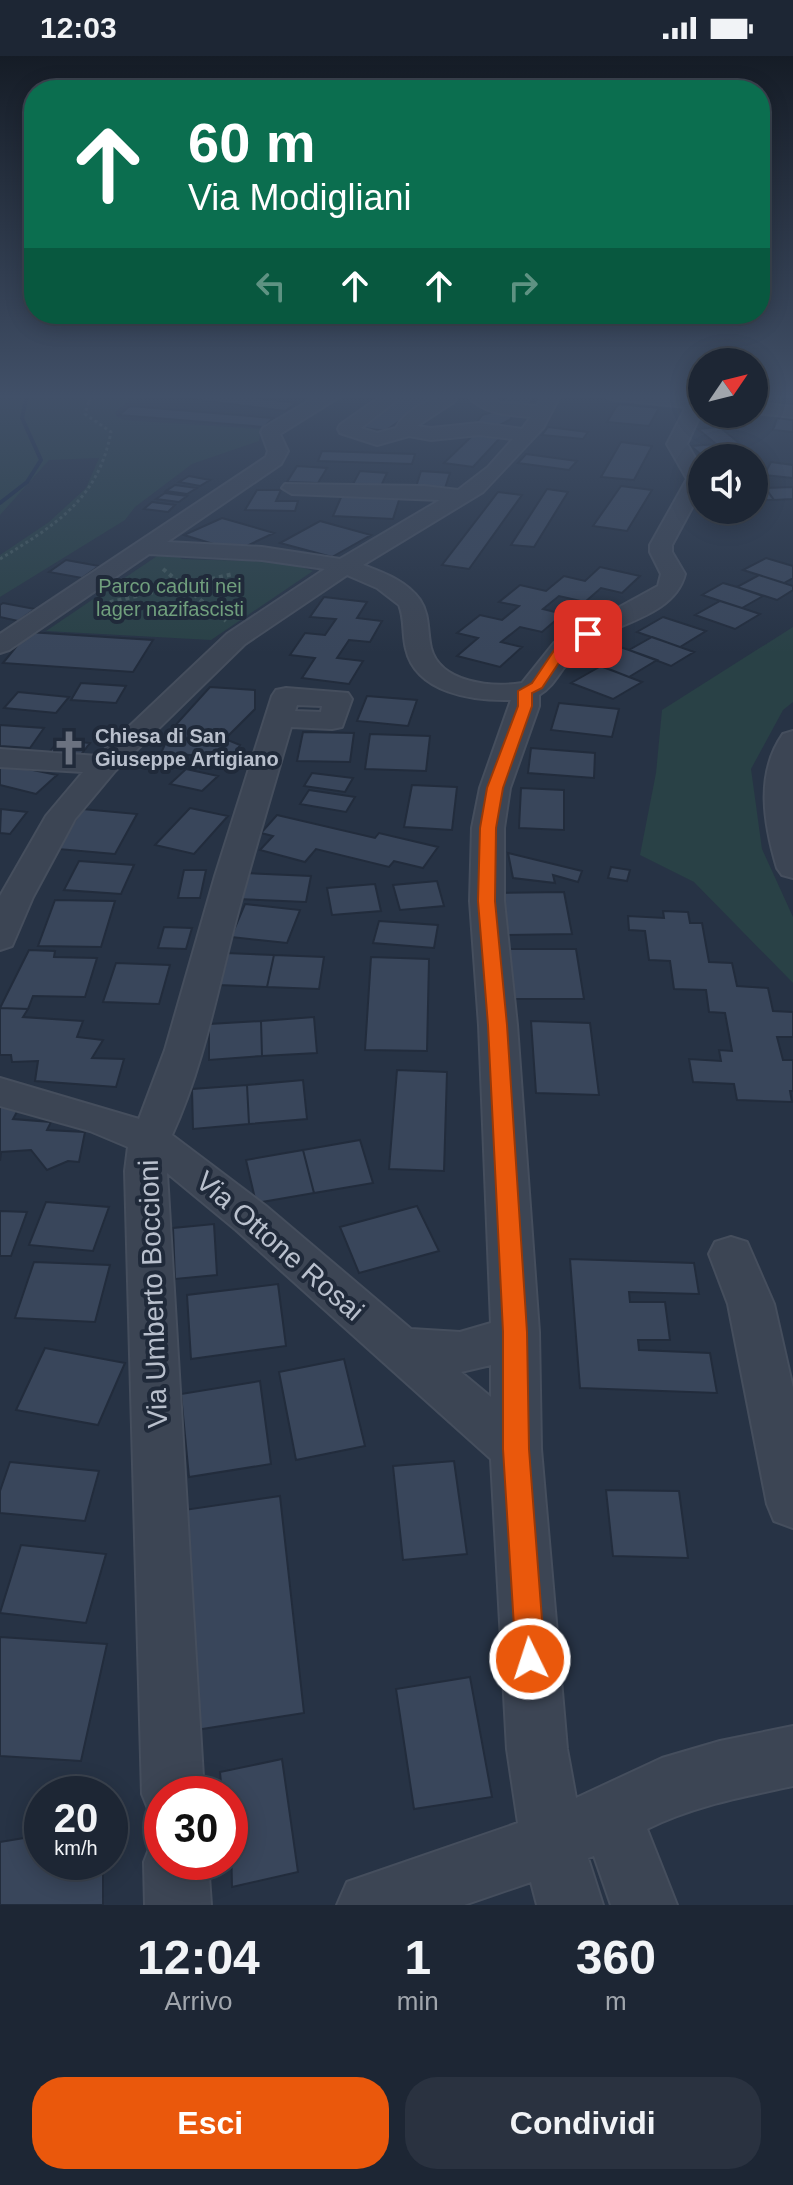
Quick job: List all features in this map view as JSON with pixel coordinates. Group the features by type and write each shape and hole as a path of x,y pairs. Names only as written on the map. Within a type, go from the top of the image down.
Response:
{"street":[{"path":"0,645 183,517 242,480"},
{"path":"0,939 8,897 61,816 105,765 242,634 343,567 463,497 484,480"},
{"path":"138,550 267,556 343,567 376,578 399,593 413,610 419,651 433,674 471,689 525,691 537,685 561,649 660,597 669,589 673,574 661,552 661,545 696,480"},
{"path":"292,488 424,492 463,497"},
{"path":"343,567 347,577 399,593"},
{"path":"309,589 337,585 369,586"},
{"path":"525,691 525,706 495,788 488,828 487,901 498,1025 515,1332 516,1449 537,1749 552,1843 570,1905"},
{"name":"Via Umberto Boccioni","path":"172,1776 146,1171 149,1140 165,1107 184,1050 231,876 279,718"},
{"path":"793,740 781,776 779,805 782,834 793,868"},
{"path":"0,758 105,765"},
{"name":"Via Ottone Rosai","path":"0,1092 104,1121 149,1140 251,1218 355,1312 400,1347 430,1353 466,1352 490,1347 515,1332"},
{"path":"731,1254 751,1304 793,1504"},
{"path":"400,1347 516,1449"},
{"path":"370,1905 552,1843 662,1789 720,1771 792,1758"},
{"path":"610,1815 644,1905"},
{"path":"177,1880 178,1905"}],"path":[{"path":"0,559 56,525 98,480"},
{"path":"138,550 242,634"},
{"path":"62,604 87,607 182,586 258,568 267,556"}],"green space":[{"path":"0,480 31,480 0,515"},
{"path":"89,480 170,480 135,507 125,520 0,597 0,555 49,522 86,488"},
{"name":"Parco caduti nei lager nazifascisti","path":"163,552 174,553 182,559 285,562 313,571 211,640 46,631"},
{"path":"793,627 793,702 783,710 751,769 762,849 793,917 793,983 694,882 640,855 656,773 662,710"}],"building":[{"path":"182,480 210,480 200,486 179,482"},
{"path":"288,480 320,480 318,483"},
{"path":"355,480 384,480 381,486 353,484"},
{"path":"418,480 448,480 444,491 415,490"},
{"path":"175,485 197,488 187,494 166,491"},
{"path":"621,486 652,490 627,531 593,526"},
{"path":"793,487 793,499 774,500 768,488"},
{"path":"547,489 568,492 534,547 511,545"},
{"path":"257,490 281,490 276,501 298,501 295,511 245,510"},
{"path":"498,492 522,495 469,569 442,565"},
{"path":"165,493 187,496 179,502 156,499"},
{"path":"342,495 400,497 393,519 333,516"},
{"path":"152,502 175,505 168,512 144,509"},
{"path":"222,518 274,533 236,551 184,535"},
{"path":"320,521 371,535 332,557 280,543"},
{"path":"766,558 793,566 793,578 784,583 743,570"},
{"path":"66,560 99,566 82,578 49,572"},
{"path":"600,567 640,576 622,593 601,588 585,602 559,596 543,609 563,614 542,632 520,627 501,642 522,647 500,667 457,656 478,638 457,633 480,615 502,620 519,606 499,602 520,585 546,591 564,576 585,581"},
{"path":"759,575 793,586 793,590 777,600 737,587"},
{"path":"723,583 763,596 742,608 702,595"},
{"path":"324,597 367,602 357,618 382,621 370,642 349,640 337,658 363,661 349,684 302,678 315,658 290,655 305,633 325,635 336,619 310,617"},
{"path":"720,601 760,614 735,629 695,615"},
{"path":"0,605 35,609 18,621 0,617"},
{"path":"663,617 706,631 680,647 637,632"},
{"path":"28,632 153,640 133,672 3,663"},
{"path":"652,637 694,652 671,666 629,650"},
{"path":"614,645 657,660 629,677 587,661"},
{"path":"601,666 642,682 613,699 571,683"},
{"path":"81,683 126,686 116,703 71,700"},
{"path":"210,687 255,690 255,709 225,739 240,745 232,758 161,753 172,729"},
{"path":"18,692 69,697 56,713 4,708"},
{"path":"367,696 417,700 408,726 357,721"},
{"path":"559,703 619,709 612,737 551,730"},
{"path":"0,725 44,728 30,748 0,746"},
{"path":"303,732 354,733 350,762 297,761"},
{"path":"370,734 430,736 426,771 365,769"},
{"name":"Chiesa di San Giuseppe Artigiano","path":"59,740 90,743 79,757 48,754"},
{"path":"531,748 595,753 594,778 528,773"},
{"path":"4,764 57,775 36,794 0,785 0,767"},
{"path":"186,769 218,776 202,791 170,784"},
{"path":"312,773 353,778 345,792 304,786"},
{"path":"412,785 457,787 452,830 404,827"},
{"path":"521,788 564,790 564,830 519,828"},
{"path":"309,790 355,797 346,812 300,804"},
{"path":"190,808 228,816 194,854 155,845"},
{"path":"1,809 27,812 10,834 0,833"},
{"path":"82,809 137,814 115,854 58,849"},
{"path":"277,815 375,838 379,833 438,847 423,868 394,861 389,867 316,849 305,862 260,850 273,836 261,833"},
{"path":"508,853 582,871 578,882 553,875 555,883 513,878"},
{"path":"79,861 134,865 121,894 64,890"},
{"path":"611,867 630,870 627,881 608,878"},
{"path":"184,870 206,870 200,898 178,898"},
{"path":"244,873 311,876 306,902 237,899"},
{"path":"437,881 444,906 400,910 393,885"},
{"path":"375,884 381,911 332,915 327,888"},
{"path":"564,892 572,934 501,935 496,893"},
{"path":"55,900 115,901 101,947 38,946"},
{"path":"245,904 300,910 287,943 231,937"},
{"path":"663,911 688,912 690,923 702,923 709,962 732,963 737,986 768,988 773,1011 793,1012 793,1037 777,1037 783,1060 793,1060 792,1102 737,1100 734,1084 693,1082 689,1059 721,1061 719,1050 732,1051 725,1013 709,1012 706,990 674,989 670,961 649,960 645,931 629,930 628,916 664,918"},
{"path":"379,921 438,925 434,948 373,943"},
{"path":"164,927 192,928 186,949 158,948"},
{"path":"502,949 576,949 584,999 507,999"},
{"path":"29,950 55,951 54,957 97,958 85,997 33,996 28,1009 0,1008"},
{"path":"226,953 274,955 267,987 218,985"},
{"path":"274,955 324,957 319,989 267,987"},
{"path":"371,957 429,959 427,1051 365,1050"},
{"path":"116,963 170,965 159,1004 103,1002"},
{"path":"0,1008 28,1009 23,1017 83,1021 77,1037 103,1040 92,1058 124,1059 116,1087 35,1081 38,1061 12,1062 11,1055 0,1055"},
{"path":"314,1017 317,1053 262,1056 261,1021"},
{"path":"261,1021 262,1056 209,1060 209,1024"},
{"path":"531,1021 590,1023 599,1095 536,1093"},
{"path":"397,1070 447,1072 444,1171 389,1169"},
{"path":"303,1080 307,1119 249,1124 247,1085"},
{"path":"247,1085 249,1124 193,1129 192,1089"},
{"path":"0,1106 19,1108 13,1119 51,1122 47,1130 85,1132 79,1162 68,1161 47,1170 31,1150 1,1152 0,1161"},
{"path":"360,1140 373,1183 314,1193 303,1150"},
{"path":"303,1150 314,1193 256,1203 246,1160"},
{"path":"46,1202 109,1207 93,1251 29,1245"},
{"path":"417,1206 439,1251 359,1273 340,1227"},
{"path":"0,1211 27,1212 11,1256 0,1256"},
{"path":"214,1224 217,1275 175,1279 173,1228"},
{"path":"570,1259 694,1263 699,1294 629,1292 630,1302 665,1302 670,1340 638,1340 639,1350 710,1353 717,1393 580,1388"},
{"path":"34,1262 110,1265 95,1322 15,1318"},
{"path":"278,1284 286,1346 191,1359 187,1295"},
{"path":"45,1348 125,1363 98,1425 16,1410"},
{"path":"344,1359 365,1446 296,1460 279,1372"},
{"path":"260,1381 271,1464 189,1477 181,1394"},
{"path":"454,1461 467,1554 403,1560 393,1466"},
{"path":"10,1462 99,1471 85,1521 0,1513 0,1491"},
{"path":"606,1490 679,1491 688,1558 613,1556"},
{"path":"280,1496 304,1713 196,1730 184,1510"},
{"path":"21,1545 106,1554 86,1623 0,1613"},
{"path":"0,1637 107,1644 81,1761 0,1756"},
{"path":"470,1677 492,1797 414,1809 396,1689"},
{"path":"282,1759 298,1872 232,1887 232,1880 248,1880 248,1776 220,1776 220,1772"},
{"path":"24,1838 24,1880 103,1880 103,1905 0,1905 0,1842"}],"waterway":[{"path":"0,503 28,480"}],"place":[{"name":"Chiesa di San Giuseppe Artigiano","path":"69,748"}],"route":[{"path":"530,1659 516,1449 515,1332 498,1025 487,901 488,828 495,788 527,699 525,691 537,685 561,649 588,634"}]}
